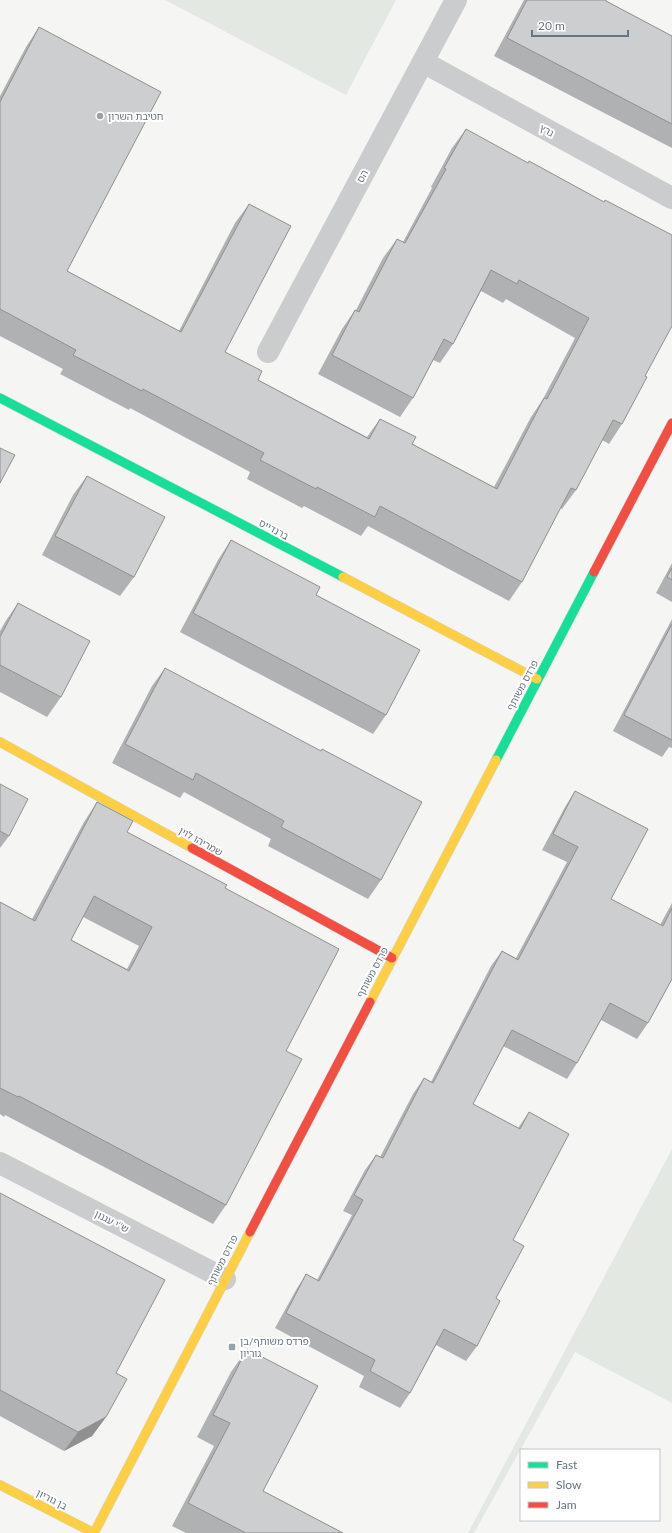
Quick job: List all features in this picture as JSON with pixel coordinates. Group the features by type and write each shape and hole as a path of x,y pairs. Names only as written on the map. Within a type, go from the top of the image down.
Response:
{"street":[{"name":"הס","path":"268,352 456,0"},
{"name":"גרץ","path":"423,62 672,198"},
{"name":"ברנדייס","path":"0,398 537,679"},
{"name":"פרדס משותף","path":"94,1533 537,679 672,423"},
{"name":"שמריהו לוין","path":"0,742 392,958"},
{"name":"ש''י עגנון","path":"0,1163 225,1279"},
{"name":"בן גוריון","path":"0,1485 94,1533"}],"shaded area":[{"path":"165,0 396,0 346,95"},
{"path":"672,1149 672,1403 575,1352 474,1533 468,1533"}],"building":[{"path":"527,0 606,0 672,36 672,124 507,38"},
{"path":"39,27 161,92 67,271 181,332 249,204 291,226 225,352 262,371 258,380 369,439 380,419 416,437 412,444 497,489 544,398 547,399 589,318 519,280 517,284 491,270 453,344 444,339 413,398 332,355 355,310 359,312 397,239 405,243 446,169 444,168 466,129 528,163 529,161 604,202 605,200 672,235 672,326 645,376 647,377 622,424 613,420 576,490 571,488 522,582 380,506 375,517 260,460 264,453 143,389 142,391 73,355 76,350 0,309 0,102"},
{"path":"0,448 15,455 0,483"},
{"path":"87,476 165,517 134,577 55,536"},
{"path":"231,540 320,587 316,595 420,650 386,715 193,613"},
{"path":"672,568 672,580 667,577"},
{"path":"18,603 90,641 61,697 0,665 0,637"},
{"path":"672,624 672,740 624,715"},
{"path":"165,668 321,751 322,749 422,802 381,880 281,827 284,821 196,773 193,780 125,744"},
{"path":"0,784 28,799 9,836 0,831"},
{"path":"575,791 648,829 611,899 663,926 672,908 672,979 648,1023 610,1003 577,1063 512,1030 473,1104 520,1129 529,1112 569,1134 513,1240 524,1246 496,1298 500,1301 477,1346 444,1329 410,1393 370,1371 375,1360 286,1313 306,1274 319,1281 363,1200 354,1195 376,1155 383,1158 424,1078 433,1083 502,951 518,960 578,847 553,834"},
{"path":"97,802 133,821 127,832 227,885 225,888 339,949 286,1051 302,1059 226,1205 19,1096 18,1097 0,1088 0,902 35,921","holes":["94,896 152,927 129,971 71,940"]},
{"path":"0,1193 165,1280 116,1373 127,1379 106,1417 78,1432 0,1390"},
{"path":"247,1349 318,1386 263,1491 343,1533 246,1533 188,1503 230,1423 213,1415"}],"traffic: fast":[{"path":"0,398 343,577"},
{"path":"496,760 594,572"}],"traffic: slow":[{"path":"343,577 537,679"},
{"path":"0,742 192,848"},
{"path":"370,1002 496,760"},
{"path":"94,1533 250,1232"},
{"path":"0,1485 94,1533"}],"traffic: jam":[{"path":"594,572 672,423"},
{"path":"192,848 392,958"},
{"path":"250,1232 370,1002"}],"place":[{"name":"חטיבת השרון","path":"100,116"},
{"name":"פרדס משותף/בן גוריון","path":"232,1347"}]}
